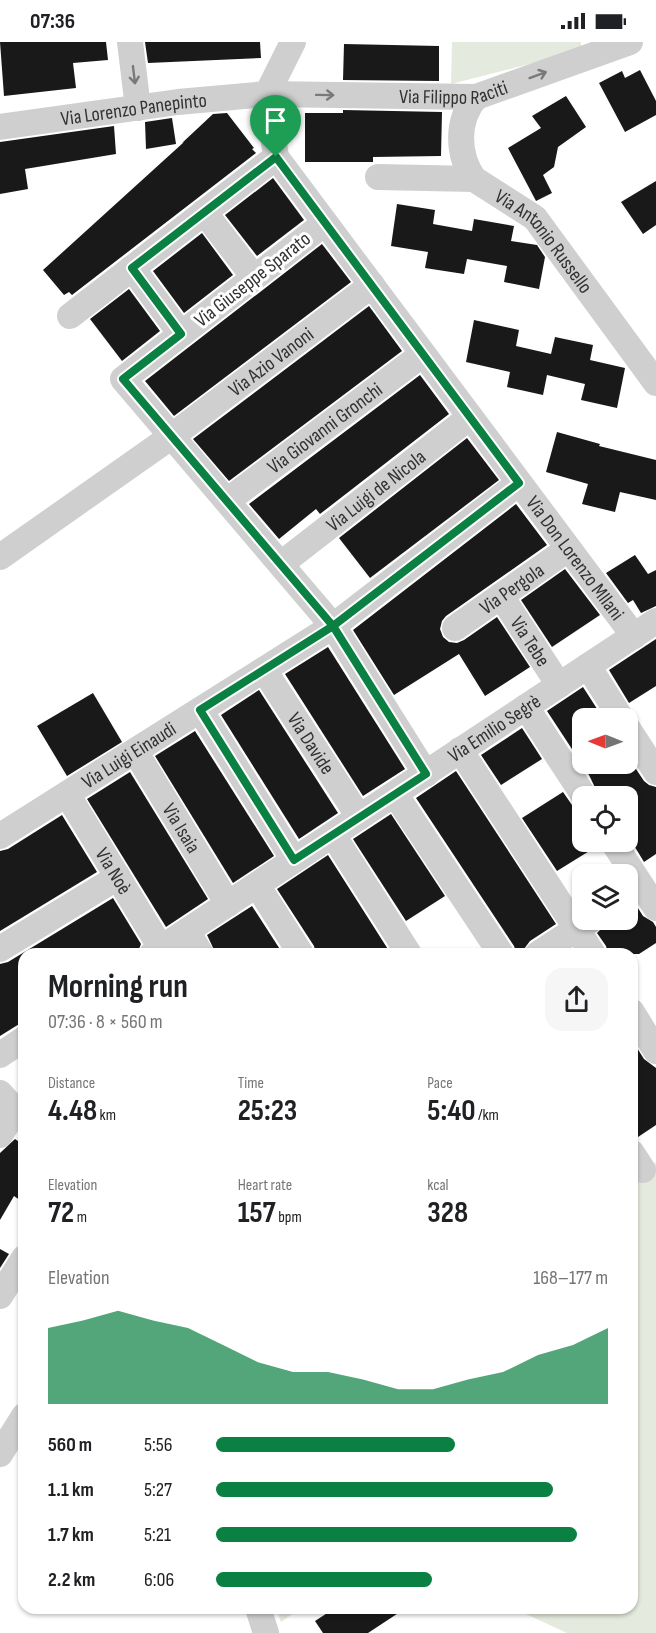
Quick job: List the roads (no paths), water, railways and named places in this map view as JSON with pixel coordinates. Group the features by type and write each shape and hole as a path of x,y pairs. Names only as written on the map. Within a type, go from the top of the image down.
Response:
{"street":[{"path":"130,42 138,108"},
{"path":"267,93 293,42"},
{"name":"Via Filippo Raciti","path":"267,93 476,97 630,42"},
{"name":"Via Lorenzo Panepinto","path":"0,127 267,93"},
{"name":"Via Don Lorenzo MIlani","path":"267,93 276,157 568,549 650,626"},
{"name":"Via Antonio Russello","path":"476,97 468,106 464,117 461,140 464,161 474,179 534,218 656,383"},
{"path":"70,316 276,157"},
{"path":"378,177 474,179"},
{"path":"204,212 254,277"},
{"name":"Via Giuseppe Sparato","path":"172,436 123,379 325,223"},
{"path":"132,268 181,334"},
{"name":"Via Azio Vanoni","path":"0,557 172,436 372,285"},
{"name":"Via Giovanni Gronchi","path":"227,501 423,354"},
{"name":"Via Luigi de Nicola","path":"281,564 470,417"},
{"path":"172,436 333,626 426,774"},
{"name":"Via Luigi Einaudi","path":"0,836 333,626 519,483"},
{"name":"Via Pergola","path":"455,628 568,549"},
{"name":"Via Tebe","path":"501,596 559,685"},
{"name":"Via Emilio Segrè","path":"162,948 650,626"},
{"path":"588,666 615,708"},
{"name":"Via Davide","path":"264,670 359,817"},
{"path":"526,707 577,786"},
{"path":"200,710 294,860"},
{"path":"638,744 656,772"},
{"path":"460,750 572,908"},
{"name":"Via Isaia","path":"135,751 228,904"},
{"name":"Via Noè","path":"67,794 118,877 155,948"},
{"path":"395,794 497,948"},
{"path":"333,835 405,948"},
{"path":"620,852 656,908"},
{"path":"0,949 118,877"},
{"path":"257,885 297,948"},
{"path":"547,948 574,930"},
{"path":"585,930 591,948"},
{"path":"187,932 197,948"},
{"path":"640,1024 656,1051"},
{"path":"0,1055 18,1043"},
{"path":"0,1135 13,1107"},
{"path":"0,1296 18,1268"},
{"path":"260,1614 266,1633"}]}
